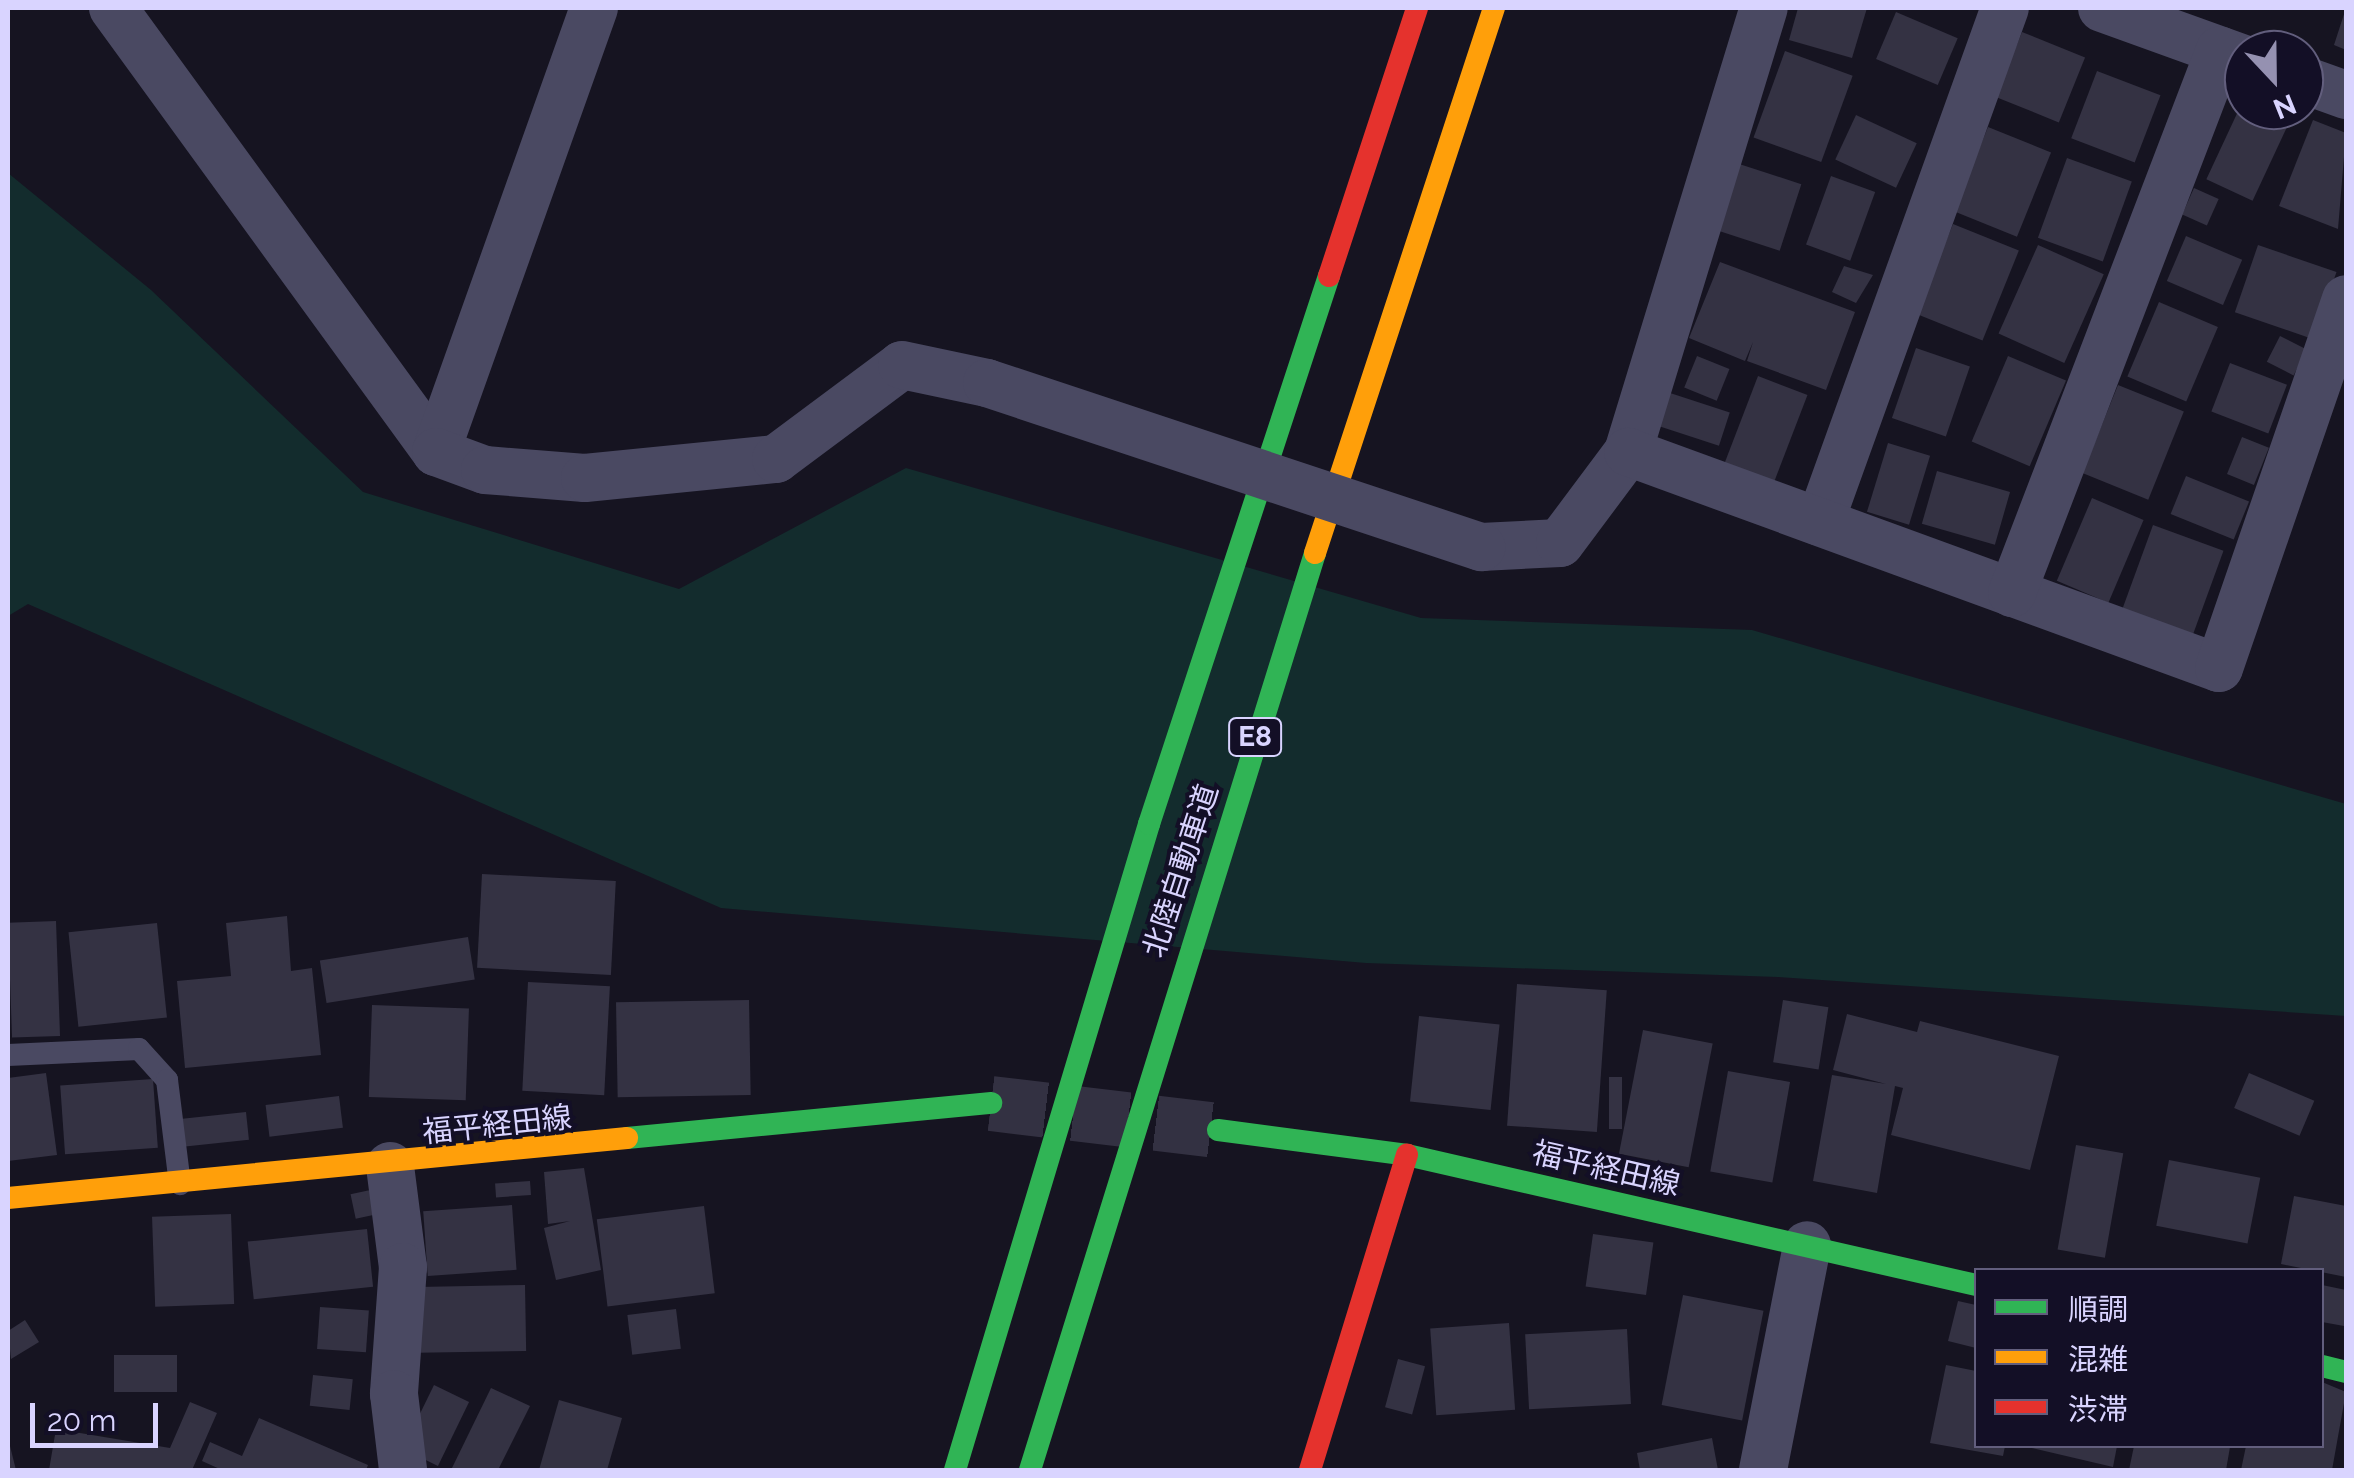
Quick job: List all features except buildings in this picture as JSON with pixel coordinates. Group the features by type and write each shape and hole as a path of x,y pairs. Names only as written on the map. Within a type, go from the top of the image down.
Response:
{"main road":[{"name":"北陸自動車道","path":"955,1470 1149,824 1416,8"},
{"name":"北陸自動車道","path":"1030,1470 1221,840 1494,8"},
{"name":"福平経田線","path":"8,1198 390,1166 991,1103"},
{"name":"福平経田線","path":"1218,1130 1407,1155 1974,1285"},
{"path":"1310,1470 1407,1155"}],"street":[{"path":"113,8 436,452 484,470 585,478 776,459 902,366 987,383 1481,546 1560,544 1628,452 1764,8"},
{"path":"436,452 594,8"},
{"path":"1820,522 2005,8"},
{"path":"2102,8 2224,51"},
{"path":"2012,594 2224,74"},
{"path":"1628,452 2219,668 2346,299"},
{"path":"390,1166 403,1267 394,1394 403,1470"},
{"path":"1762,1470 1807,1245"}],"lane":[{"path":"8,1055 139,1049 168,1080 180,1184"}],"green space":[{"path":"8,173 151,290 363,492 679,589 906,468 1421,618 1752,630 2346,804 2346,1016 1778,977 1366,963 721,908 28,604 8,616"}],"tunnel":[{"path":"991,1103 1218,1130"}],"traffic: fast":[{"path":"955,1470 1149,824 1329,276"},
{"path":"1030,1470 1315,553"},
{"path":"627,1138 991,1103"},
{"path":"1218,1130 1407,1155 1974,1285"},
{"path":"2324,1366 2346,1372"}],"traffic: slow":[{"path":"1315,553 1494,8"},
{"path":"8,1198 627,1138"}],"traffic: jam":[{"path":"1329,276 1417,8"},
{"path":"1310,1470 1407,1155"}]}
